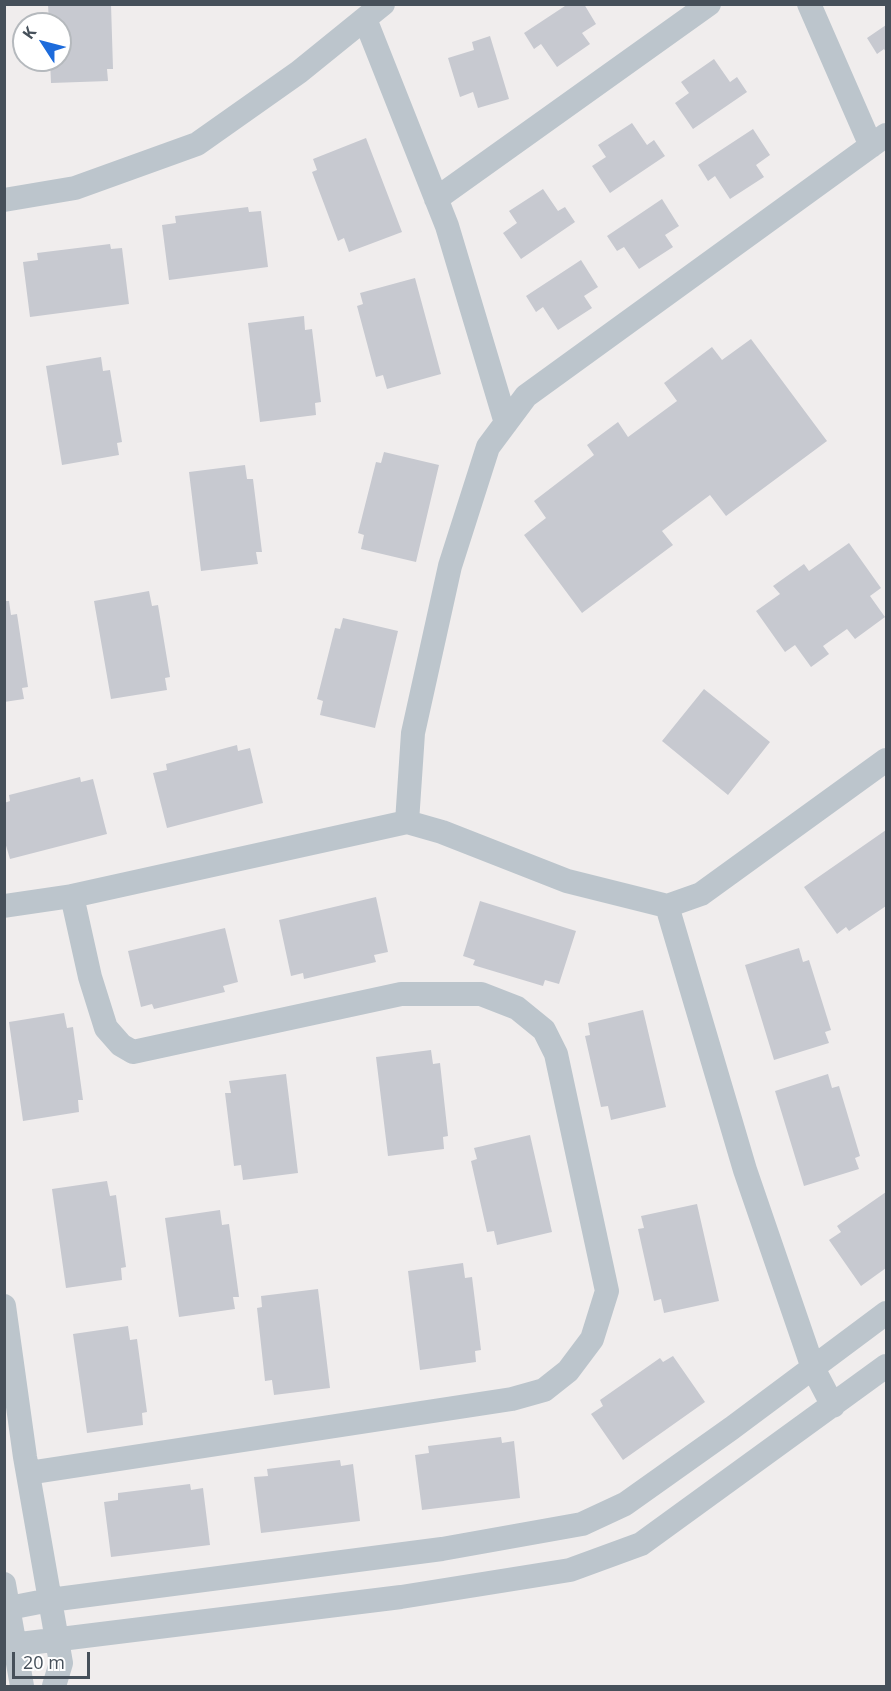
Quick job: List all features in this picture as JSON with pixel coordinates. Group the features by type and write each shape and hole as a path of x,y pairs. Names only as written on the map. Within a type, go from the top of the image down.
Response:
{"street":[{"path":"436,199 709,4"},
{"path":"407,822 412,733 450,566 488,447 525,396 879,140 809,4"},
{"path":"4,200 75,188 197,144 299,72 374,12 447,226 506,423"},
{"path":"4,906 72,896 407,822 442,832 567,881 668,906 701,894 886,760"},
{"path":"28,1473 512,1399 544,1390 568,1371 592,1339 607,1291 556,1054 544,1030 517,1008 481,994 401,994 133,1052 121,1045 106,1028 90,977 72,896"},
{"path":"668,906 745,1170 813,1368 833,1406"},
{"path":"4,1306 28,1473 61,1663 54,1686"},
{"path":"9,1608 50,1600 442,1549 582,1524 626,1504 886,1313"},
{"path":"10,1645 401,1597 570,1570 640,1544 886,1366"},
{"path":"4,1584 9,1608 10,1645 22,1686"}],"building":[{"path":"48,4 111,4 113,69 107,69 108,81 51,83 51,72 72,72 72,12 48,12"},
{"path":"568,4 584,4 596,24 582,33 590,44 557,67 541,44 534,49 524,33"},
{"path":"886,25 886,52 884,49 877,54 867,38"},
{"path":"490,36 509,99 478,108 473,92 460,97 448,58 474,50 472,42"},
{"path":"714,59 730,82 737,77 747,92 693,129 675,103 689,93 681,82"},
{"path":"632,123 647,145 654,140 665,156 610,193 592,166 606,157 598,145"},
{"path":"753,129 770,155 756,165 764,177 730,199 715,176 708,181 698,165"},
{"path":"366,138 402,232 349,252 344,238 338,241 312,172 317,170 313,159"},
{"path":"543,189 558,211 565,207 575,222 521,259 503,233 517,223 509,211"},
{"path":"662,199 679,226 665,235 673,247 639,269 624,247 617,251 607,236"},
{"path":"248,207 249,212 261,211 268,267 169,280 162,225 176,223 175,216"},
{"path":"110,244 111,249 122,248 129,304 30,317 23,262 38,260 37,253"},
{"path":"581,260 598,287 584,296 592,308 558,330 543,307 536,312 526,296"},
{"path":"415,278 441,374 387,389 383,375 376,377 357,306 363,304 360,293"},
{"path":"304,316 305,330 312,329 321,402 315,403 316,415 260,422 248,323"},
{"path":"751,339 827,441 726,516 710,495 662,531 673,545 582,613 524,535 546,518 534,501 594,455 587,445 618,422 628,437 677,401 664,383 712,347 722,360"},
{"path":"101,357 103,371 110,370 122,442 117,443 119,455 62,465 46,366"},
{"path":"384,452 439,465 416,562 361,549 364,535 358,533 376,462 381,463"},
{"path":"245,465 247,479 253,479 262,552 256,552 258,564 201,571 189,472"},
{"path":"849,543 881,588 870,596 885,617 855,639 847,629 823,646 829,654 811,667 795,645 785,652 756,611 780,594 773,586 804,564 809,571"},
{"path":"149,591 152,606 158,605 170,677 165,678 167,690 111,699 94,601"},
{"path":"4,601 9,601 11,615 17,614 28,687 22,688 24,699 4,702"},
{"path":"343,618 398,631 375,728 320,715 323,701 317,699 335,628 340,629"},
{"path":"704,689 770,742 728,795 662,741"},
{"path":"237,745 238,751 250,748 263,803 167,828 153,773 167,770 166,764"},
{"path":"80,777 81,782 93,779 107,834 10,859 4,839 4,803 10,801 9,795"},
{"path":"886,830 886,906 849,931 846,927 837,934 804,887"},
{"path":"376,897 388,952 374,955 376,962 304,979 303,973 291,976 279,920"},
{"path":"480,901 576,931 559,984 545,980 543,986 473,965 475,960 463,956"},
{"path":"225,928 238,982 223,986 225,992 154,1009 152,1004 141,1007 128,951"},
{"path":"799,948 803,962 809,960 831,1030 825,1032 829,1043 774,1060 745,965"},
{"path":"643,1010 666,1107 611,1120 608,1106 601,1107 585,1036 590,1035 588,1023"},
{"path":"64,1013 67,1028 73,1027 83,1100 78,1100 79,1112 23,1121 9,1022"},
{"path":"431,1050 433,1064 440,1063 448,1136 443,1137 444,1149 388,1156 376,1057"},
{"path":"286,1074 298,1173 243,1180 241,1165 234,1166 225,1093 231,1093 229,1081"},
{"path":"828,1074 832,1088 839,1086 860,1156 855,1158 859,1169 804,1186 775,1091"},
{"path":"530,1135 552,1232 497,1245 494,1231 487,1232 471,1161 477,1159 474,1148"},
{"path":"107,1181 110,1196 116,1195 126,1267 121,1268 122,1280 66,1288 52,1189"},
{"path":"886,1192 886,1268 861,1286 829,1240 841,1232 837,1226"},
{"path":"697,1204 719,1301 664,1313 661,1299 654,1301 638,1229 644,1228 641,1216"},
{"path":"220,1210 222,1225 229,1224 239,1297 233,1297 235,1309 179,1317 165,1218"},
{"path":"463,1263 465,1278 472,1277 481,1350 475,1351 476,1362 420,1370 408,1271"},
{"path":"318,1289 330,1388 274,1395 272,1380 265,1381 257,1308 262,1307 261,1296"},
{"path":"128,1326 130,1340 137,1339 147,1412 142,1413 143,1425 87,1433 73,1334"},
{"path":"673,1356 705,1402 623,1460 591,1414 603,1406 600,1400 660,1358 663,1362"},
{"path":"501,1437 502,1443 514,1441 520,1498 422,1510 415,1455 429,1453 428,1446"},
{"path":"340,1460 341,1466 353,1464 360,1521 261,1533 254,1477 268,1476 267,1469"},
{"path":"190,1484 191,1490 203,1488 210,1545 111,1557 104,1502 118,1500 118,1493"}]}
